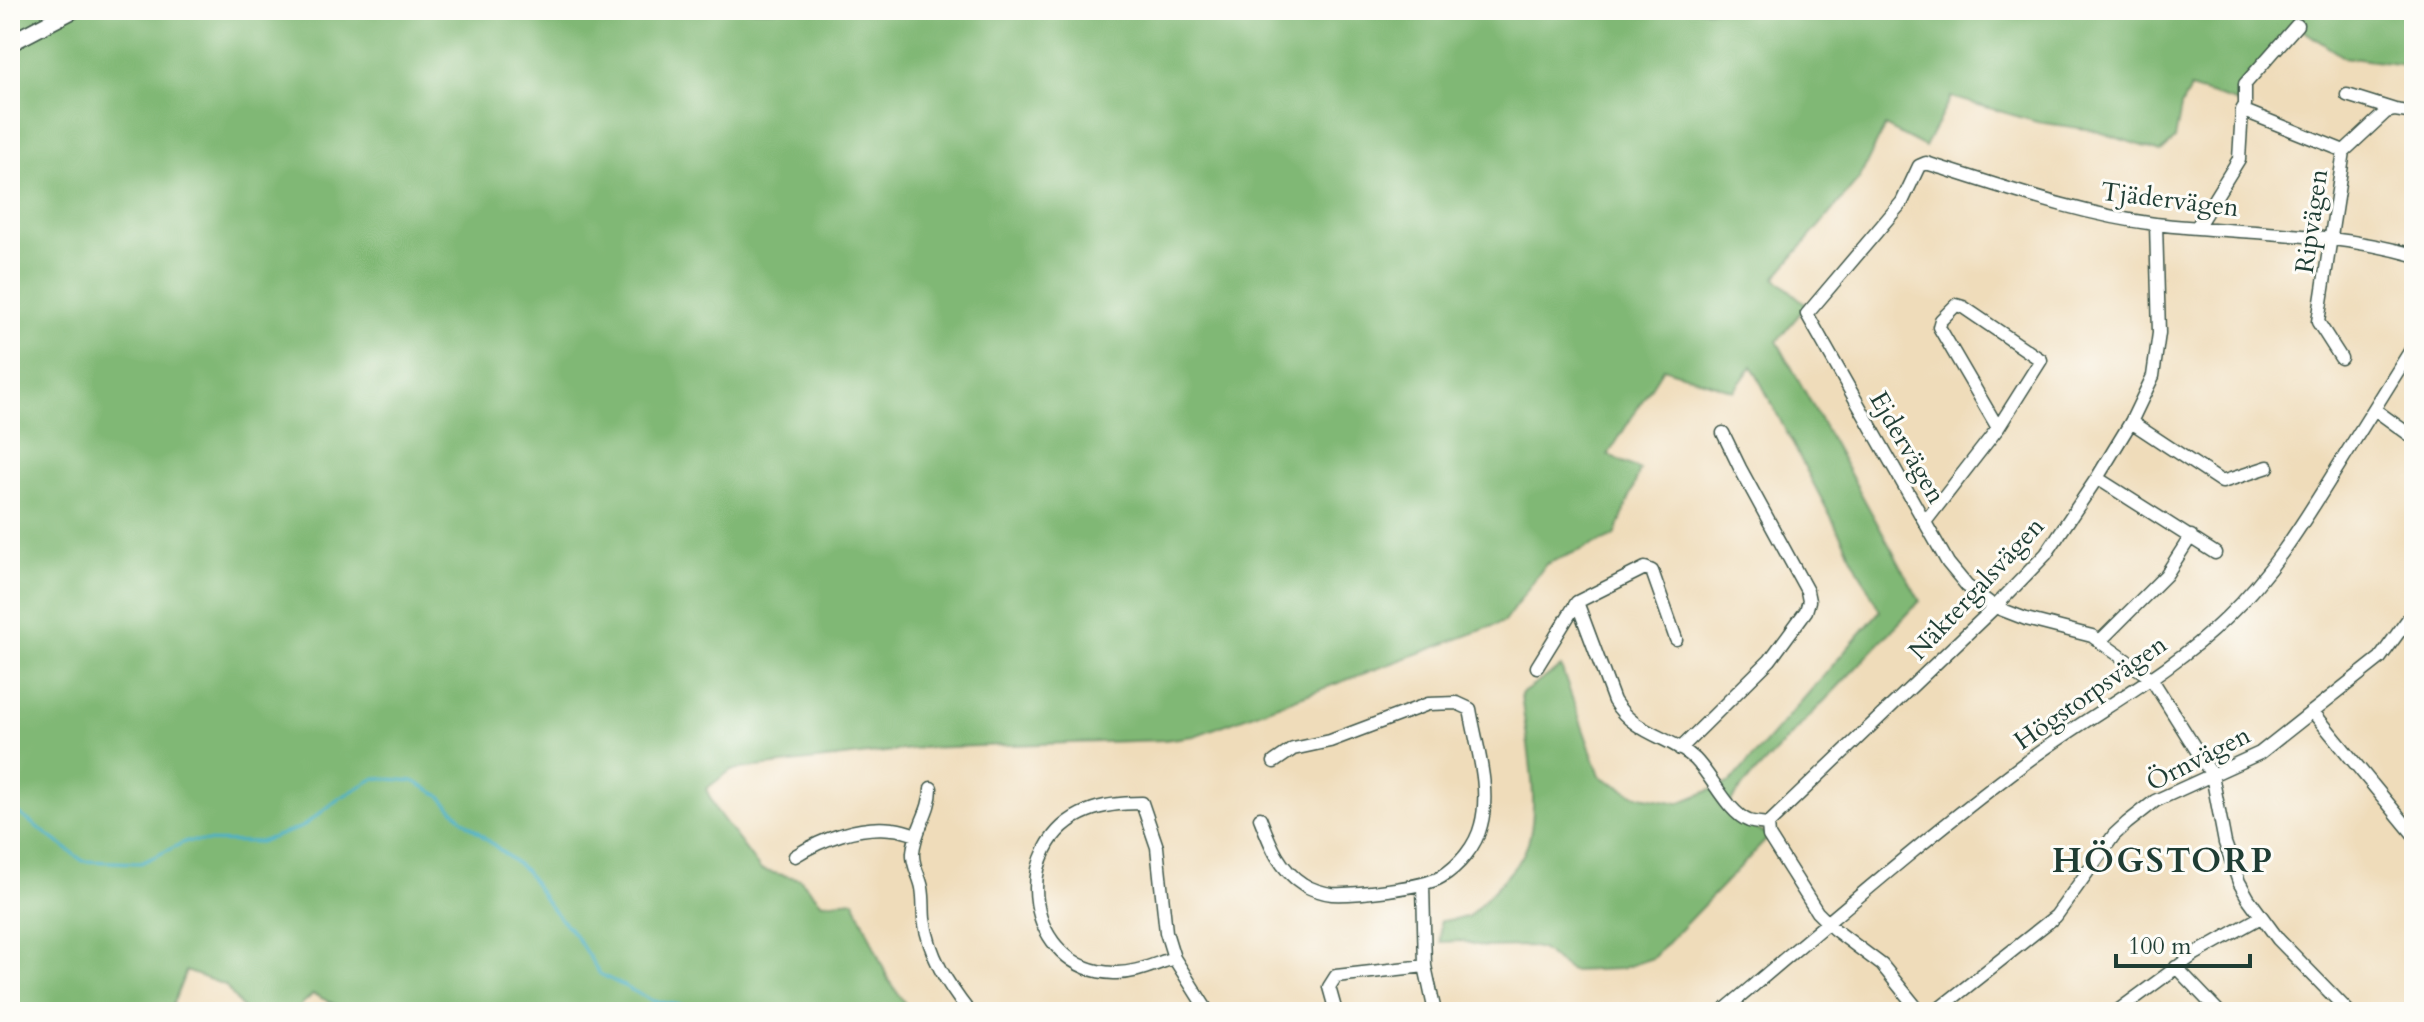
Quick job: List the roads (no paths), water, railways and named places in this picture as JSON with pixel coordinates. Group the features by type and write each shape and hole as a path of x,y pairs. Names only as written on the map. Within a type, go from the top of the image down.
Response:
{"main road":[{"path":"10,43 73,10"}],"street":[{"path":"2197,227 2239,159 2245,84 2297,25"},
{"path":"2347,95 2414,113"},
{"path":"2244,108 2344,151"},
{"name":"Ripvägen","path":"2341,358 2318,322 2344,151 2386,112 2395,110"},
{"name":"Tjädervägen","path":"1926,163 2105,216 2156,224 2332,237 2414,255"},
{"name":"Ejdervägen","path":"1926,163 1919,166 1902,202 1807,314 1948,563 1967,586 1995,607 2100,641 2151,678"},
{"name":"Näktergalsvägen","path":"1768,824 1995,607 2046,554 2097,478 2131,422 2153,376 2159,333 2156,224"},
{"path":"1925,522 1998,428 2041,360 1956,305 1941,320 1939,327 1998,428"},
{"name":"Högstorpsvägen","path":"1722,1012 2027,761 2151,678 2227,618 2268,573 2305,520 2414,345"},
{"path":"2374,409 2414,438"},
{"path":"2131,422 2222,482 2268,467"},
{"path":"1680,749 1770,660 1806,611 1809,601 1807,591 1723,433"},
{"path":"2097,478 2215,553"},
{"path":"2100,641 2166,575 2191,536"},
{"path":"1537,667 1577,602 1645,568 1652,571 1676,639"},
{"path":"1577,602 1614,701 1622,714 1653,736 1695,758 1738,814 1750,822 1768,824 1769,836 1817,912 1882,965 1920,1012"},
{"name":"Örnvägen","path":"1935,1012 2056,916 2114,835 2127,823 2155,801 2260,753 2380,658 2414,611"},
{"path":"2151,678 2212,775 2231,863 2239,882 2261,917 2349,1012"},
{"path":"1260,818 1272,849 1286,870 1304,885 1330,894 1423,884 1439,878 1470,851 1481,827 1485,801 1470,709 1457,703 1428,704 1330,741 1293,749 1274,762"},
{"path":"2313,712 2414,835"},
{"path":"931,788 929,806 913,852 914,867 922,888 928,941 943,976 969,1012"},
{"path":"1174,958 1143,969 1113,974 1084,966 1067,956 1053,941 1035,902 1035,878 1041,856 1053,836 1068,821 1087,811 1114,804 1142,803 1157,847 1166,932 1174,958 1208,1012"},
{"path":"795,856 832,837 850,833 895,829 917,835"},
{"path":"1423,884 1425,966 1435,1012"},
{"path":"2116,1012 2176,967 2261,917"},
{"path":"1336,1012 1329,987 1336,976 1425,966"},
{"path":"2176,967 2219,1012"}],"waterway":[{"path":"10,807 83,861 141,863 187,841 260,842 302,827 340,798 375,778 413,781 439,795 464,821 526,871 547,903 575,935 600,974 653,1001 708,1012"}],"district":[{"name":"HÖGSTORP","path":"2163,860"}]}
